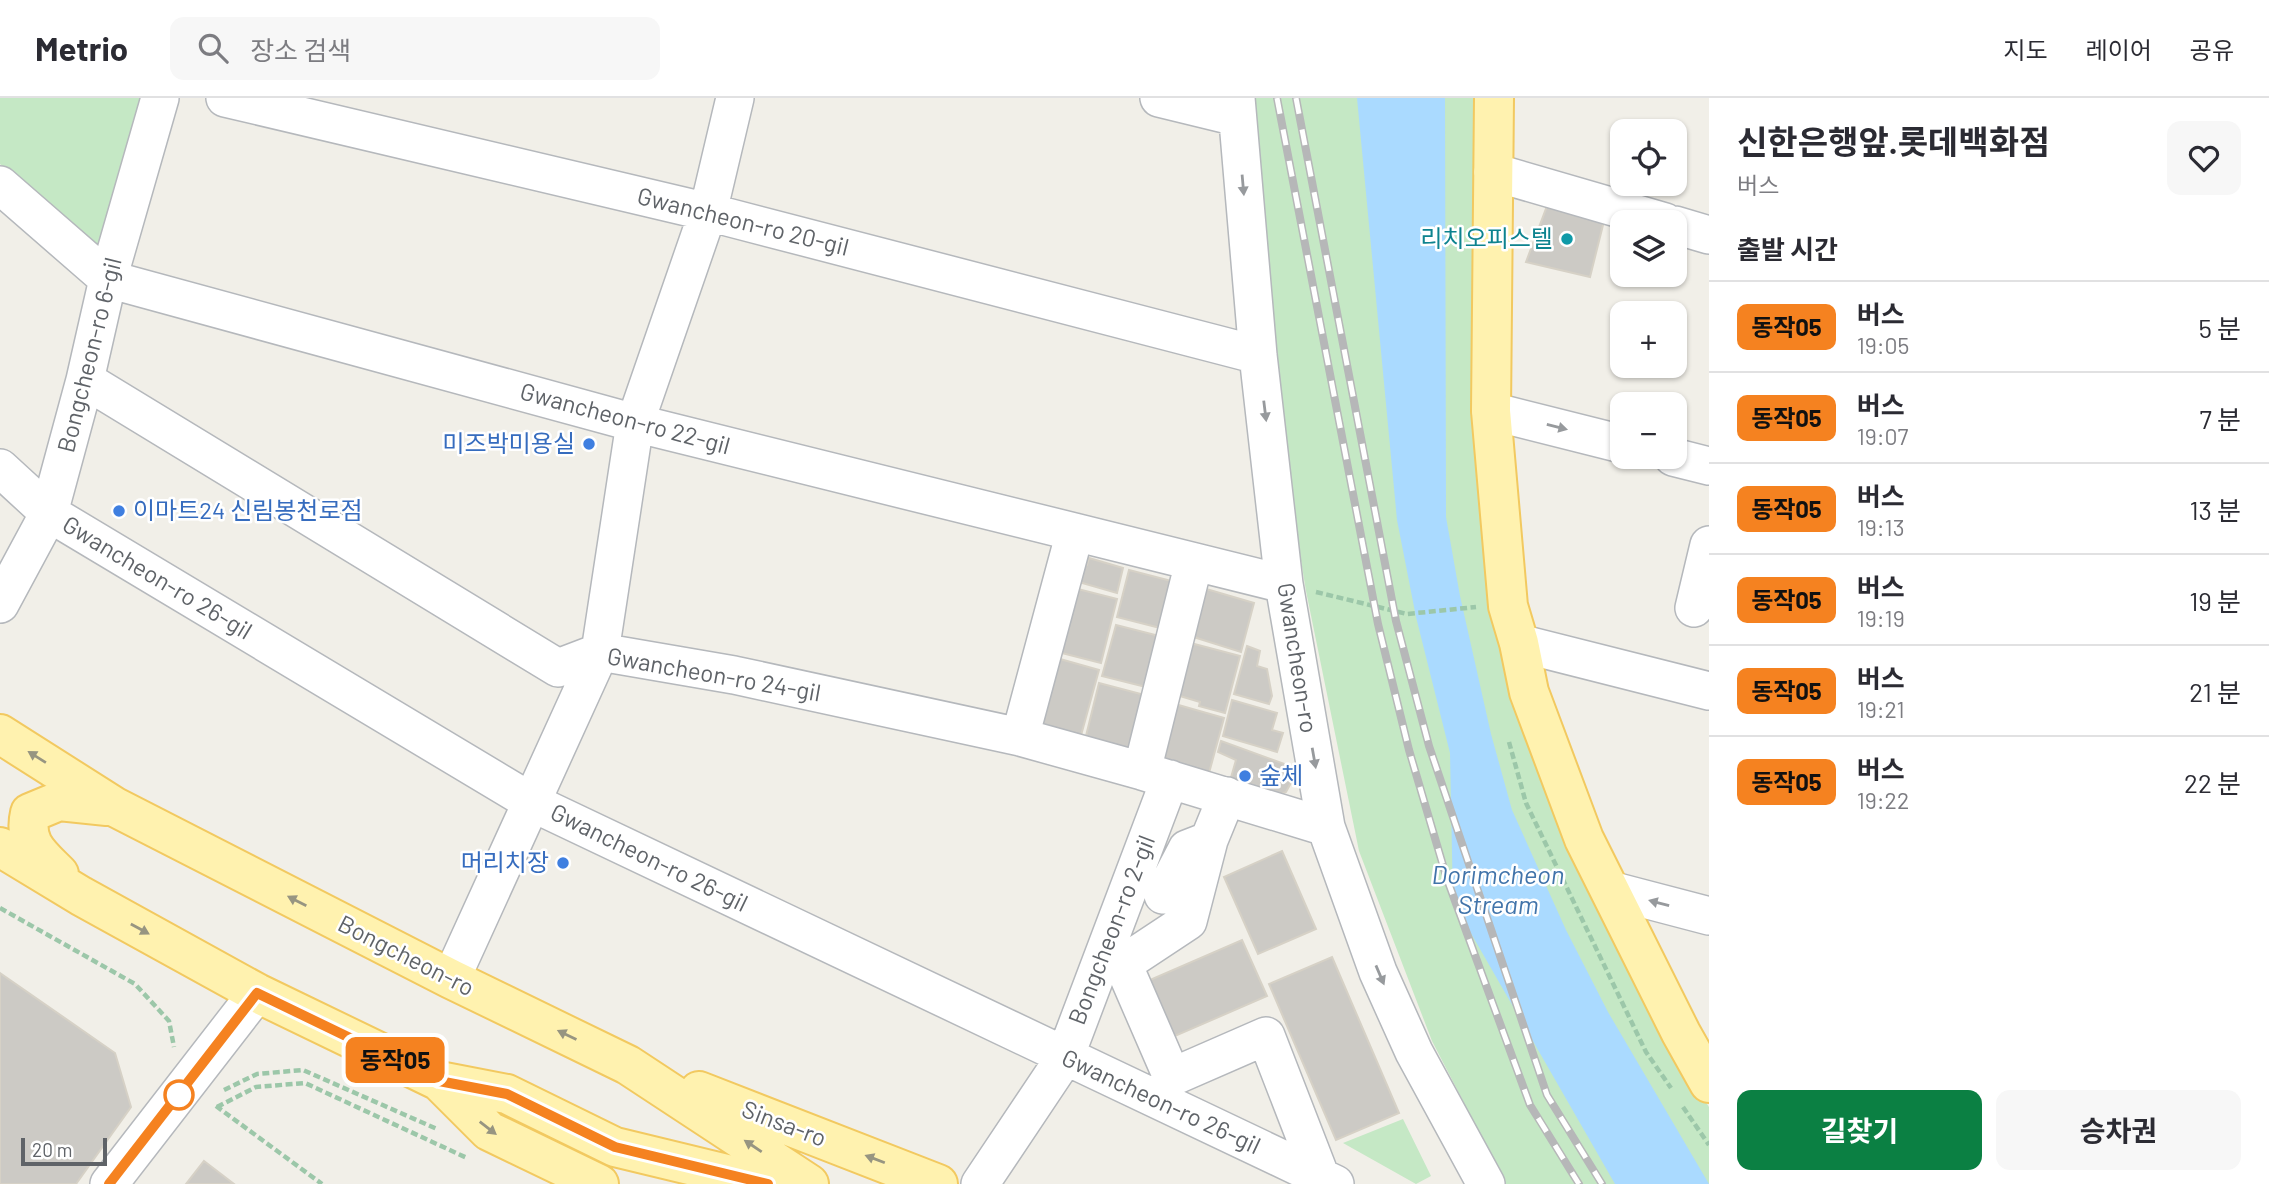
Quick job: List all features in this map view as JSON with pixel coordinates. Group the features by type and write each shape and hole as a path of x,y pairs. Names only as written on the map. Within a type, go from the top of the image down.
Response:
{"main road":[{"path":"1494,98 1491,411 1508,606 1529,692 1584,839 1708,1080"},
{"name":"Bongcheon-ro","path":"0,734 116,807 451,979 628,1065 809,1184"},
{"path":"80,896 34,848 26,828 30,813 59,800 116,807"},
{"path":"0,847 80,896 257,993 439,1081 507,1094 615,1147 768,1184"},
{"name":"Sinsa-ro","path":"628,1065 939,1184"},
{"path":"439,1081 489,1131 599,1184"}],"street":[{"name":"Bongcheon-ro 6-gil","path":"0,604 49,513 85,380 108,279 160,98"},
{"name":"Gwancheon-ro 20-gil","path":"225,98 708,212 1258,355"},
{"path":"451,979 600,652 635,423 708,212 735,98"},
{"path":"1159,98 1237,107"},
{"name":"Gwancheon-ro","path":"1237,107 1258,355 1284,584 1326,827 1378,972 1414,1052 1486,1184"},
{"path":"1493,172 1624,210"},
{"name":"Gwancheon-ro 22-gil","path":"0,185 108,279 635,423 1284,584"},
{"path":"1687,229 1709,235"},
{"name":"Gwancheon-ro 24-gil","path":"85,380 558,668 600,652 734,675 1020,737 1326,827"},
{"path":"1491,411 1610,441"},
{"path":"1687,460 1709,466"},
{"name":"Gwancheon-ro 26-gil","path":"0,468 49,513 533,803 1328,1181"},
{"path":"1020,737 1075,532"},
{"path":"1694,608 1709,545"},
{"name":"Bongcheon-ro 2-gil","path":"980,1184 1065,1057 1156,775 1194,562"},
{"path":"1519,643 1709,691"},
{"path":"1227,796 1209,840 1188,921 1123,964 1172,1077 1266,1036 1328,1181"},
{"path":"1163,895 1187,849 1209,840"},
{"path":"1610,890 1709,916"},
{"path":"109,1184 257,993"}],"path":[{"path":"1284,584 1408,614 1471,608"},
{"path":"0,908 135,984 169,1021 176,1061 217,1107 322,1184"},
{"path":"191,1079 221,1092 257,1074 303,1070 440,1130"},
{"path":"217,1107 256,1087 305,1083 475,1162"}],"green space":[{"path":"0,98 151,98 107,263 0,164"},
{"path":"1247,98 1482,98 1498,585 1688,1075 1709,1107 1709,1184 1506,1184 1432,1041 1359,851 1306,591 1269,365"},
{"path":"1403,1119 1431,1176 1416,1184 1343,1143"}],"water":[{"name":"Dorimcheon Stream","path":"1357,98 1445,98 1446,517 1460,596 1491,734 1512,810 1566,930 1608,1012 1709,1184 1615,1184 1453,902 1450,753 1416,617 1397,520"}],"building":[{"name":"리치오피스텔","path":"1547,206 1605,217 1590,277 1526,262"},
{"path":"1089,558 1123,568 1117,593 1072,580 1076,562 1087,565"},
{"path":"1129,570 1179,583 1168,630 1117,617"},
{"path":"1196,586 1254,603 1241,652 1184,634"},
{"path":"1070,587 1117,599 1101,663 1054,651"},
{"path":"1116,625 1167,638 1154,689 1102,676"},
{"path":"1183,641 1240,656 1225,713 1199,706 1200,702 1170,693"},
{"path":"1247,646 1260,651 1257,666 1267,669 1272,696 1269,704 1234,694"},
{"path":"1053,657 1099,670 1080,739 1035,727"},
{"path":"1099,683 1152,697 1137,753 1085,740"},
{"path":"1232,700 1277,713 1272,730 1283,733 1277,752 1223,736"},
{"path":"1168,702 1224,718 1209,773 1154,756"},
{"path":"1221,741 1290,766 1293,779 1286,792 1281,794 1230,781 1236,760 1218,752"},
{"path":"1282,851 1316,929 1258,954 1224,877"},
{"path":"1242,940 1267,996 1168,1039 1143,983"},
{"path":"1332,957 1399,1113 1336,1140 1269,984"},
{"path":"0,973 115,1053 131,1107 76,1184 0,1184"},
{"path":"204,1161 234,1184 186,1184"}],"railway":[{"path":"1277,98 1378,624 1409,750 1447,879 1530,1105 1579,1184"},
{"path":"1296,98 1396,621 1429,746 1547,1095 1602,1184"}],"bus line":[{"name":"동작05","path":"109,1184 257,993 439,1081 507,1094 615,1147 768,1184"}],"place":[{"name":"리치오피스텔","path":"1567,239"},
{"name":"미즈박미용실","path":"589,444"},
{"name":"이마트24 신림봉천로점","path":"119,511"},
{"name":"숲체","path":"1245,776"},
{"name":"머리치장","path":"563,863"}]}
